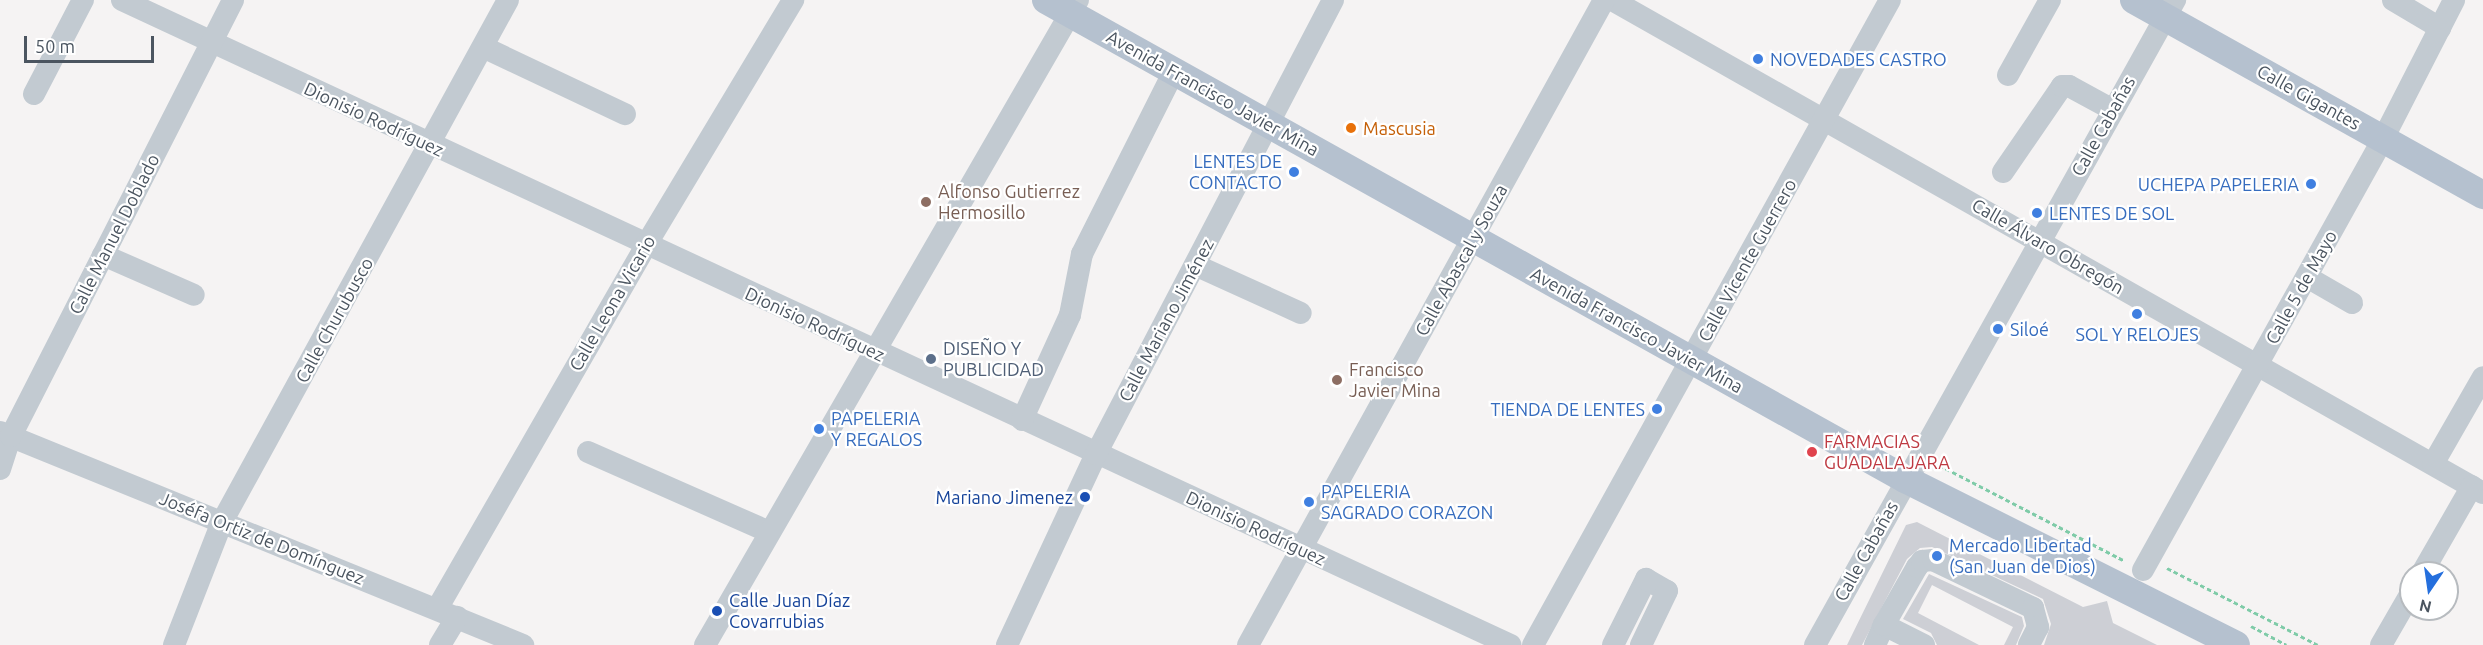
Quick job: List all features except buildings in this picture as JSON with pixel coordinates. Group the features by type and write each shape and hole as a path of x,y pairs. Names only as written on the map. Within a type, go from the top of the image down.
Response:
{"main road":[{"name":"Calle Gigantes","path":"2134,0 2170,9 2383,139 2483,195"},
{"name":"Avenida Francisco Javier Mina","path":"1065,4 1174,71 1905,479 2236,645"}],"street":[{"path":"34,94 82,0"},
{"name":"Dionisio Rodríguez","path":"122,0 431,146 1510,645"},
{"name":"Calle Manuel Doblado","path":"0,470 5,434 103,255 233,0"},
{"name":"Calle Churubusco","path":"174,645 222,522 431,146 508,0"},
{"name":"Calle Leona Vicario","path":"440,645 447,613 645,245 793,0"},
{"name":"Calle Mariano Jiménez","path":"1007,645 1096,454 1333,0"},
{"name":"Calle Abascal y Souza","path":"1248,645 1604,0"},
{"name":"Calle Álvaro Obregón","path":"1612,0 2477,490"},
{"name":"Calle Vicente Guerrero","path":"1533,645 1890,0"},
{"path":"2008,75 2050,0"},
{"path":"2393,0 2440,28"},
{"name":"Calle 5 de Mayo","path":"2146,564 2383,139 2454,0"},
{"path":"705,645 875,352 1065,4"},
{"name":"Calle Cabañas","path":"1815,645 1905,479 2170,9"},
{"path":"483,48 625,114"},
{"path":"1022,420 1070,315 1082,254 1174,71"},
{"path":"2003,172 2062,86 2069,86 2113,110"},
{"path":"103,255 194,295"},
{"path":"1195,265 1301,313"},
{"path":"2307,277 2352,303"},
{"path":"2433,464 2483,377"},
{"name":"Joséfa Ortiz de Domínguez","path":"5,434 523,645"},
{"path":"588,452 769,532"},
{"path":"2430,561 2477,490"},
{"path":"1924,645 1879,635 1917,567 1922,561 1933,560 2033,608 2038,627 2029,645"},
{"path":"1613,645 1646,579 1667,591 1641,645"},
{"path":"2381,645 2399,614"}],"path":[{"path":"1919,454 2318,645"},
{"path":"2277,640 2286,645"},
{"path":"2306,645 2309,640"}],"place":[{"name":"NOVEDADES CASTRO","path":"1758,59"},
{"name":"Mascusia","path":"1351,128"},
{"name":"LENTES DE CONTACTO","path":"1294,172"},
{"name":"UCHEPA PAPELERIA","path":"2311,184"},
{"name":"Alfonso Gutierrez Hermosillo","path":"926,202"},
{"name":"LENTES DE SOL","path":"2037,213"},
{"name":"SOL Y RELOJES","path":"2137,314"},
{"name":"Siloé","path":"1998,329"},
{"name":"DISEÑO Y PUBLICIDAD","path":"931,359"},
{"name":"Francisco Javier Mina","path":"1337,380"},
{"name":"TIENDA DE LENTES","path":"1657,409"},
{"name":"PAPELERIA Y REGALOS","path":"819,429"},
{"name":"FARMACIAS GUADALAJARA","path":"1812,452"},
{"name":"Mariano Jimenez","path":"1085,497"},
{"name":"PAPELERIA SAGRADO CORAZON","path":"1309,502"},
{"name":"Mercado Libertad (San Juan de Dios)","path":"1937,556"},
{"name":"Calle Juan Díaz Covarrubias","path":"717,611"}]}
